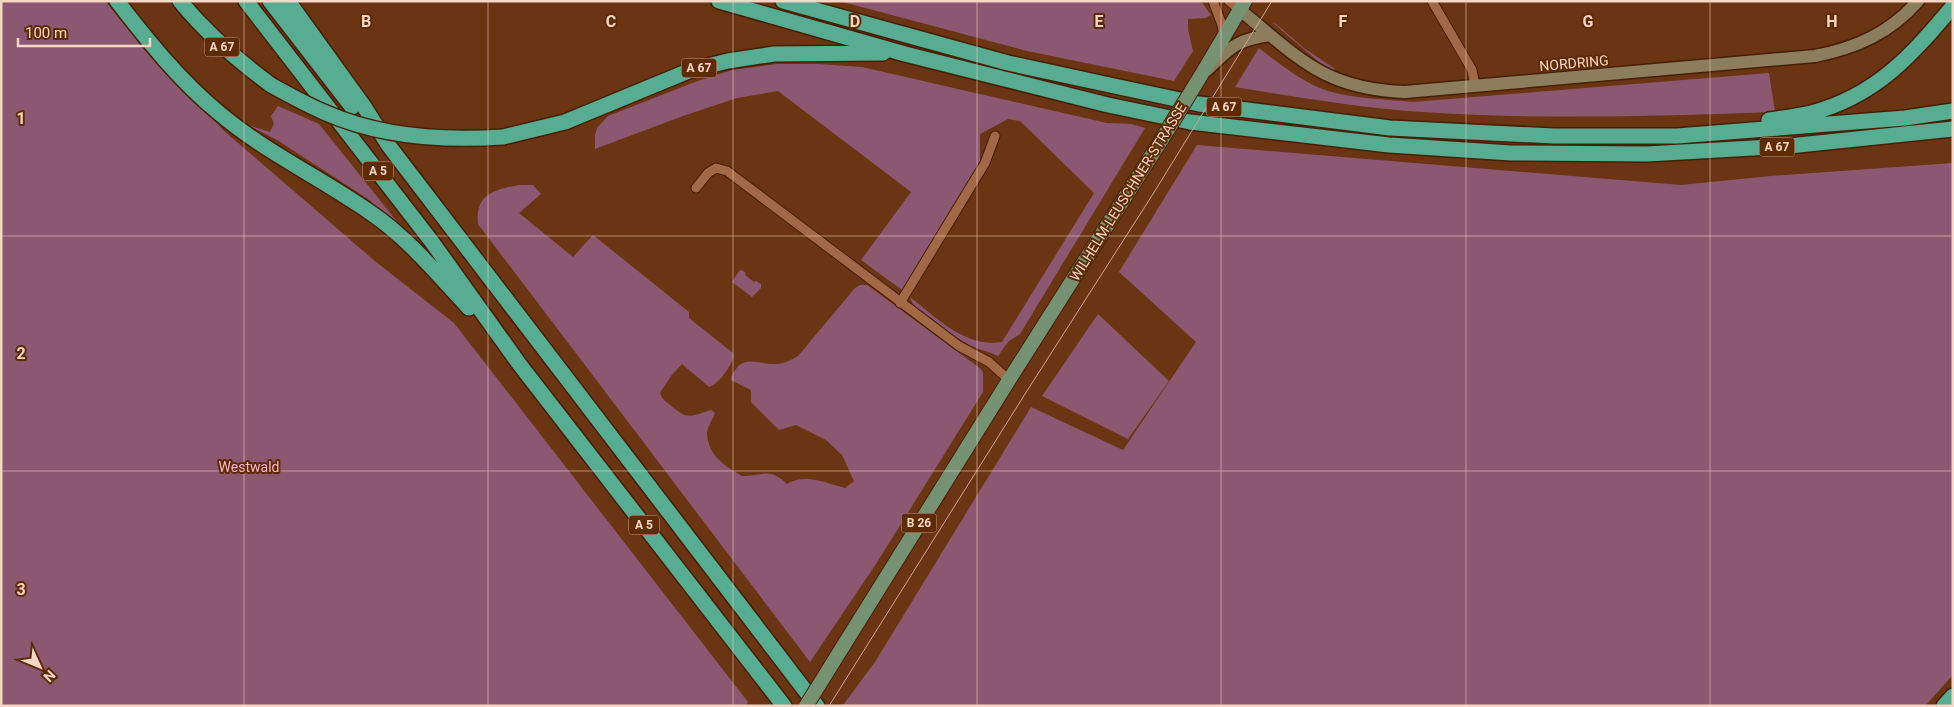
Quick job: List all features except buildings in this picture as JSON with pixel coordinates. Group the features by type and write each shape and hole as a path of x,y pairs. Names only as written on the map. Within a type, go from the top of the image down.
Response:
{"highway":[{"name":"A 5","path":"117,1 162,58 220,115 262,145 372,213 393,230 504,345"},
{"name":"A 67","path":"180,1 220,45 245,66 271,84 327,114 375,129 447,138 503,137 565,122 691,70 728,61 774,54 905,54"},
{"name":"A 5","path":"246,1 432,242 504,345 784,706"},
{"path":"270,1 356,112 389,146"},
{"name":"A 5","path":"288,1 365,108 389,146 817,706"},
{"name":"A 67","path":"719,1 905,54 1108,105 1190,122 1389,145 1510,153 1646,154 1789,146 1953,129"},
{"name":"A 67","path":"783,1 1008,63 1199,104 1390,128 1554,136 1676,136 1905,118 1953,111"},
{"name":"A 67","path":"1676,136 1811,113 1856,96 1892,72 1920,45 1953,6"},
{"path":"1944,706 1953,696"}],"main road":[{"name":"NORDRING","path":"1238,4 1291,53 1317,71 1358,87 1380,91 1405,92 1815,56 1850,48 1866,42 1895,23 1918,1"},
{"name":"WILHELM-LEUSCHNER-STRASSE","path":"806,706 1008,380 1200,78 1224,37 1238,4"},
{"path":"1200,78 1226,52 1242,40 1270,35"}],"street":[{"path":"1213,1 1222,25 1224,37"},
{"path":"1432,1 1472,70 1475,86"},
{"path":"900,303 990,154 995,136"},
{"path":"696,188 711,170 716,168 727,170 900,303 959,346 989,362 1008,380"}],"green space":[{"name":"Westwald","path":"1,1 105,1 224,131 376,262 454,323 748,702 746,706 1,706"},
{"path":"839,1 1201,1 1211,15 1206,18 1188,19 1188,30 1193,51 1174,81 1027,51"},
{"path":"1273,23 1304,48 1335,69 1335,72 1319,62"},
{"path":"1259,48 1283,67 1319,88 1339,94 1413,102 1769,73 1775,112 1687,115 1511,116 1423,112 1329,102 1235,87"},
{"path":"776,64 862,67 1107,123 1131,124 1145,128 1020,334 1008,342 998,356 972,346 936,324 919,310 910,297 952,330 964,336 989,343 1002,342 1094,193 1020,121 1008,119 980,134 980,163 902,290 861,260 911,192 778,91 737,98 595,149 597,128 608,116 695,82 732,70"},
{"path":"278,106 319,124 407,234 368,199 277,140 248,125 270,132 274,124 271,116"},
{"path":"1197,145 1681,185 1771,176 1953,163 1953,675 1925,706 844,706 875,662 1031,407 1123,450 1196,342 1119,272"},
{"path":"519,185 533,185 541,194 519,213 573,257 593,235 689,312 689,318 733,353 734,356 730,365 721,379 713,385 709,387 682,364 671,376 660,393 665,401 685,415 689,416 711,410 715,413 707,432 710,447 723,464 742,476 770,474 787,484 801,479 808,479 845,488 854,481 842,455 826,440 796,425 779,430 751,402 751,390 731,380 736,369 744,362 779,364 798,356 855,288 860,285 867,285 981,369 983,373 983,392 876,564 810,662 478,224 480,206 488,195"},
{"path":"742,270 754,282 756,281 761,284 761,288 752,297 732,282 739,271"},
{"path":"1098,314 1169,381 1128,439 1042,396"}],"tram line":[{"path":"829,706 1153,194 1272,1"}]}
